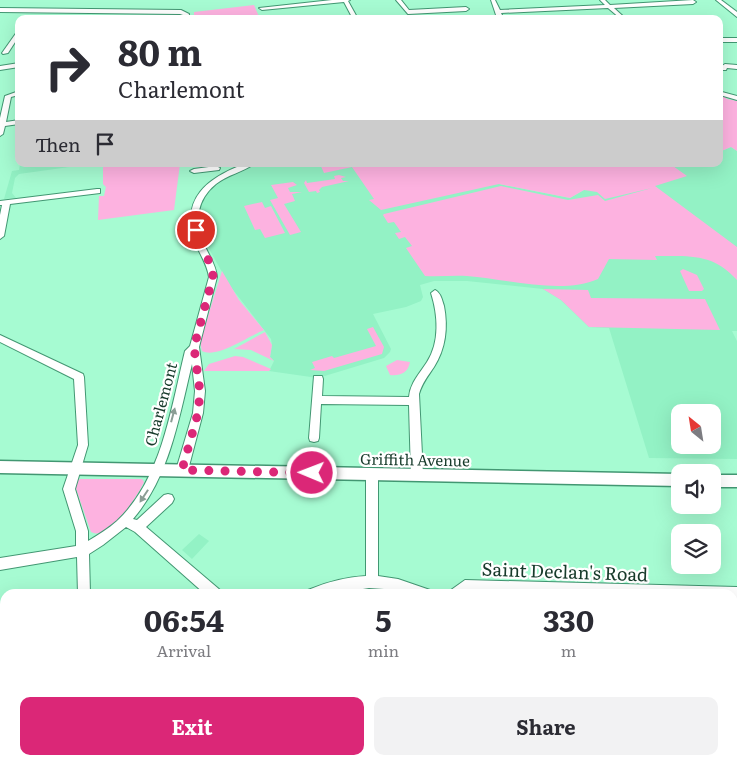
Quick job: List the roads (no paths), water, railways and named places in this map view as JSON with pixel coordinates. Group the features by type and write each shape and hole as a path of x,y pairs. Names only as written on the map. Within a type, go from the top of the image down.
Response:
{"main road":[{"name":"Griffith Avenue","path":"0,467 671,480"},
{"path":"721,480 737,481"}],"street":[{"path":"262,8 346,0 354,15"},
{"path":"398,0 408,12 466,10"},
{"path":"493,0 499,14 693,2"},
{"path":"602,0 620,15"},
{"path":"718,0 737,15"},
{"path":"0,10 181,12 186,15"},
{"path":"29,15 32,10"},
{"path":"134,15 135,11"},
{"path":"5,53 15,37"},
{"path":"723,40 737,40"},
{"path":"0,68 15,66"},
{"path":"724,69 724,66 737,67"},
{"path":"0,96 15,94"},
{"path":"723,94 737,98"},
{"path":"0,134 8,96"},
{"path":"2,125 15,123"},
{"path":"202,176 238,167"},
{"path":"202,176 216,168"},
{"name":"Charlemont","path":"132,524 158,470 189,354 194,347 213,277 212,266 198,241 195,214 202,176"},
{"path":"0,236 3,204 54,196 97,190 97,195 53,200 54,196"},
{"path":"417,475 415,387 434,359 438,349 440,330 439,302 435,293"},
{"path":"0,338 79,377 83,444 69,489 82,531 84,589"},
{"name":"Charlemont","path":"182,470 198,413 200,392 194,347"},
{"path":"314,438 318,379"},
{"path":"317,400 414,400"},
{"path":"372,474 372,582"},
{"path":"0,564 84,550 132,524 168,499"},
{"path":"132,524 209,589"},
{"path":"324,589 347,584 372,582 401,584 413,589"},
{"name":"Saint Declan's Road","path":"462,589 465,586 571,589"}]}
